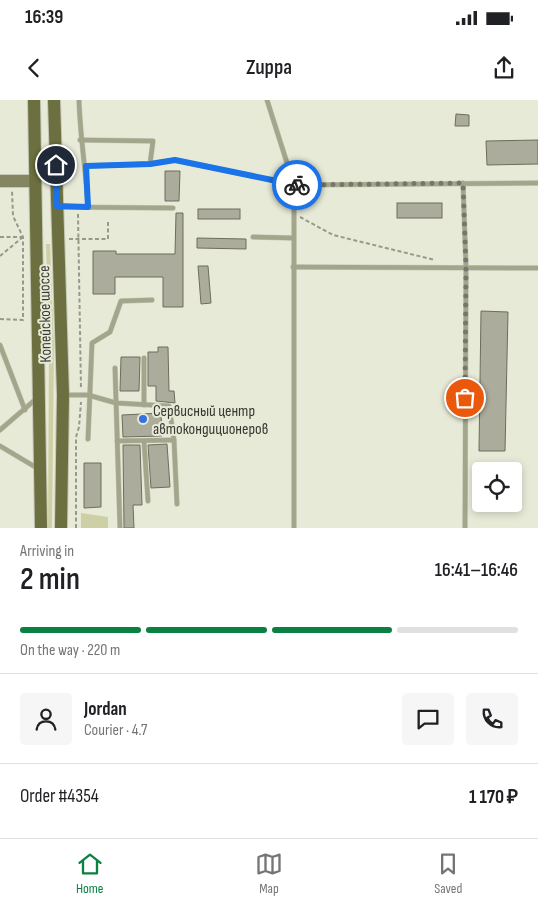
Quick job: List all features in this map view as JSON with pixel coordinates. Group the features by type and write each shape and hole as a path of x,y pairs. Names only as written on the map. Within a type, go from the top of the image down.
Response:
{"main road":[{"name":"Копейское шоссе","path":"34,100 41,528"},
{"name":"Копейское шоссе","path":"54,100 63,395 61,528"},
{"path":"35,181 56,181"}],"street":[{"path":"6,181 35,181"}],"lane":[{"path":"79,100 80,140 86,166 88,207"},
{"path":"268,100 294,185 294,528"},
{"path":"80,140 153,141 150,164"},
{"path":"86,166 150,164 175,160 294,185 538,183"},
{"path":"463,183 466,267 465,528"},
{"path":"57,206 173,208"},
{"path":"253,237 294,238"},
{"path":"293,267 538,268"},
{"path":"88,439 88,395 92,343 110,332 121,301 152,300"},
{"path":"0,345 24,410"},
{"path":"144,358 144,405"},
{"path":"115,368 120,528"},
{"path":"0,430 40,394"},
{"path":"63,395 88,395 116,403 170,406 174,440 177,504"},
{"path":"117,442 174,440"},
{"path":"144,441 148,500"},
{"path":"0,446 41,471"}],"path":[{"path":"0,319 23,320 23,237 13,216 6,181"},
{"path":"76,528 76,437 79,427 81,395 78,207"},
{"path":"294,214 333,235 438,260"},
{"path":"59,239 108,239 108,221"},
{"path":"0,237 23,237"},
{"path":"0,256 23,237"}],"green space":[{"path":"46,244 50,244 54,346 52,528 48,528 49,346"},
{"path":"81,513 108,517 108,528 81,528"}],"building":[{"path":"456,114 469,115 469,126 455,126"},
{"path":"538,140 538,164 487,165 486,141"},
{"path":"165,171 180,171 179,201 165,201"},
{"path":"397,203 442,203 442,218 397,218"},
{"path":"198,209 240,209 240,219 198,219"},
{"path":"176,213 183,213 183,307 163,307 163,277 115,277 115,294 93,294 93,251 116,251 116,254 175,254"},
{"path":"197,238 246,239 246,249 197,248"},
{"path":"198,266 208,266 211,303 201,304"},
{"path":"481,311 508,312 505,451 479,451"},
{"path":"158,347 168,347 169,391 174,391 175,403 156,401 156,386 148,386 148,352 158,352"},
{"path":"121,357 140,357 139,391 120,391"},
{"path":"161,413 162,436 123,437 122,415"},
{"path":"167,444 170,487 151,488 148,445"},
{"path":"123,445 140,445 142,505 133,505 134,528 124,528"},
{"path":"84,463 101,463 101,507 84,508"}],"way so far":[{"path":"297,185 463,183 466,267 465,398"}],"place":[{"name":"Сервисный центр автокондиционеров","path":"143,419"}],"route":[{"path":"56,165 57,206 88,207 86,166 150,164 175,160 297,185"}]}
